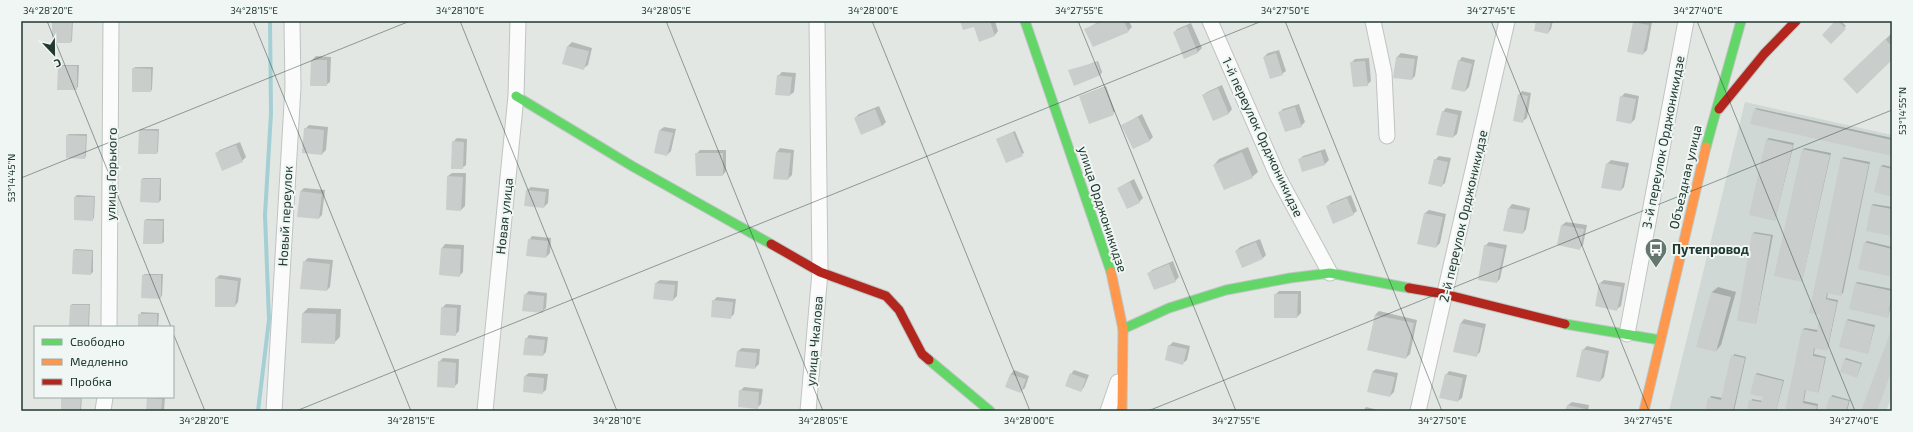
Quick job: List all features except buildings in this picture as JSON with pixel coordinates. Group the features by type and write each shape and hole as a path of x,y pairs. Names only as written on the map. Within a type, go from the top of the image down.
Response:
{"street":[{"name":"улица Горького","path":"109,326 112,113 111,21"},
{"name":"Новый переулок","path":"274,411 293,87 292,21"},
{"name":"Новая улица","path":"485,411 516,96 518,21"},
{"name":"улица Чкалова","path":"808,411 820,272 817,21"},
{"name":"улица Орджоникидзе","path":"1025,21 1111,273 1123,329 1122,411"},
{"name":"1-й переулок Орджоникидзе","path":"1210,21 1278,177 1330,273"},
{"path":"1373,21 1384,73 1386,136"},
{"name":"2-й переулок Орджоникидзе","path":"1418,411 1507,21"},
{"name":"3-й переулок Орджоникидзе","path":"1627,334 1686,21"},
{"name":"Объездная улица","path":"1644,411 1713,117 1738,60 1741,21"},
{"path":"1713,117 1756,64 1796,21"},
{"path":"1738,60 1756,64"},
{"path":"516,96 632,166 820,272 886,296 899,310 922,354 990,411"},
{"path":"1123,329 1169,308 1226,290 1290,278 1330,273 1444,294 1551,322 1660,340"},
{"path":"1108,411 1123,370"},
{"path":"103,411 105,398"}],"shaded area":[{"path":"1745,102 1892,135 1892,396 1886,411 1669,411"}],"waterway":[{"path":"258,411 269,320 265,215 271,113 270,21"}],"traffic: fast":[{"path":"1025,21 1111,272"},
{"path":"1706,147 1741,21"},
{"path":"516,96 632,166 771,244"},
{"path":"1123,329 1169,308 1226,290 1290,278 1330,273 1409,288"},
{"path":"1565,324 1660,340"},
{"path":"929,360 990,411"}],"traffic: slow":[{"path":"1644,411 1706,147"},
{"path":"1111,272 1123,329 1122,411"}],"traffic: jam":[{"path":"1719,109 1764,54 1796,21"},
{"path":"771,244 820,272 886,296 899,310 922,354 929,360"},
{"path":"1409,288 1444,294 1565,324"}],"place":[{"name":"Путепровод","path":"1656,268"}]}
